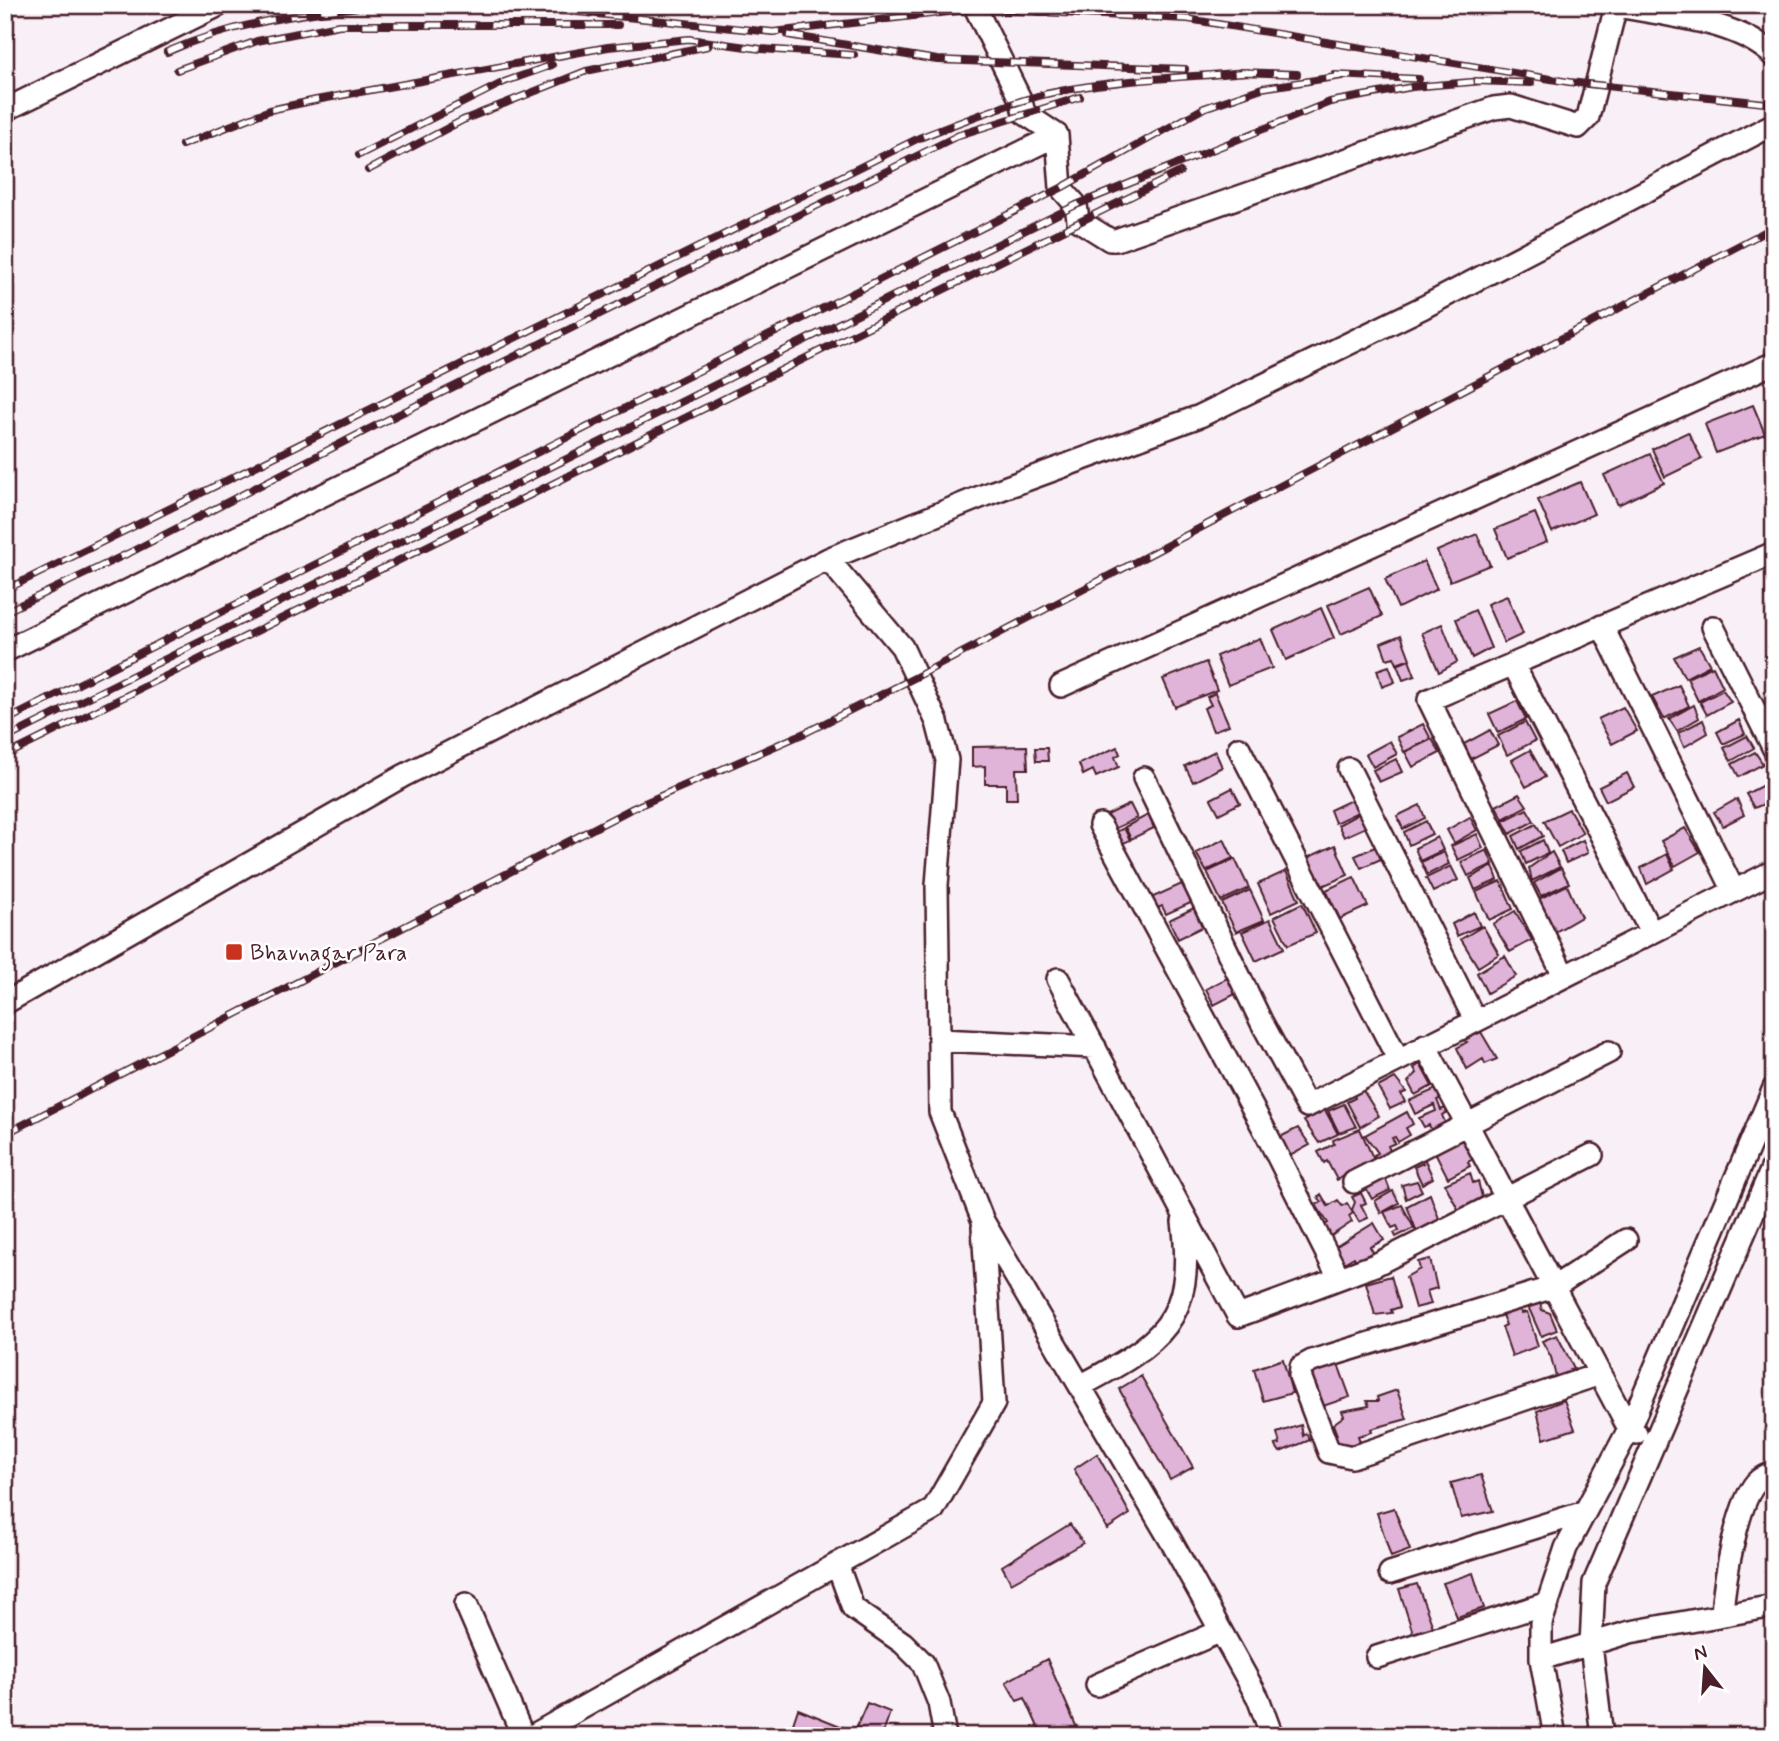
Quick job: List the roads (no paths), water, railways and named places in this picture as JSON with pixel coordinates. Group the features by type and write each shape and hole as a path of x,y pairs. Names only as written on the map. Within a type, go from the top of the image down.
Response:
{"street":[{"path":"5,110 219,5"},
{"path":"974,5 1021,101 1024,113 1057,135"},
{"path":"1696,5 1717,26"},
{"path":"1057,135 1061,188 1076,205 1078,220 1110,240 1116,240 1494,108 1511,106 1578,127 1588,117 1615,6 1717,26 1751,37 1774,56"},
{"path":"5,1003 403,776 828,559 985,495 1200,416 1424,306 1774,124"},
{"path":"5,651 1057,135"},
{"path":"1061,686 1774,363"},
{"path":"1564,976 1429,700 1774,553"},
{"path":"828,559 902,648 937,722 947,760 937,885 940,1112 982,1221 1221,1631 1258,1698 1272,1736"},
{"path":"1602,626 1734,891"},
{"path":"1713,627 1774,749"},
{"path":"1513,664 1651,932"},
{"path":"1239,748 1398,1059"},
{"path":"1349,769 1475,1020"},
{"path":"1144,778 1261,1021 1307,1106 1774,871"},
{"path":"1100,825 1264,1129 1339,1279"},
{"path":"1058,979 1238,1316 1375,1265 1592,1155"},
{"path":"939,1040 1095,1047"},
{"path":"1425,1045 1629,1429 1653,1443"},
{"path":"1354,1182 1609,1052"},
{"path":"1555,1736 1541,1659 1541,1623 1566,1548 1629,1429 1774,1088"},
{"path":"1602,1736 1591,1645 1594,1583 1774,1164"},
{"path":"1080,1386 1140,1353 1174,1315 1184,1289 1188,1262 1181,1209"},
{"path":"533,1736 933,1510 994,1403 982,1221"},
{"path":"1600,1374 1352,1457 1329,1452 1300,1376 1301,1367 1312,1361 1553,1287 1626,1240"},
{"path":"1712,1615 1724,1584 1738,1525 1757,1480 1774,1472"},
{"path":"1390,1573 1585,1512"},
{"path":"837,1564 853,1608 903,1643 923,1663 939,1703 945,1736"},
{"path":"1377,1657 1548,1603"},
{"path":"466,1604 523,1736"},
{"path":"1541,1659 1630,1632 1712,1615 1774,1606"},
{"path":"1097,1685 1221,1631"}],"railway":[{"path":"167,52 218,33 270,20 377,5"},
{"path":"509,5 773,32 975,9 1188,19 1569,82 1774,104"},
{"path":"177,70 257,41 339,25 618,25"},
{"path":"788,35 937,60 1185,69"},
{"path":"182,145 270,110 608,47 689,39 761,49 854,55"},
{"path":"368,170 463,120 586,71 708,46"},
{"path":"359,155 504,82 552,65"},
{"path":"1241,72 1297,74"},
{"path":"5,590 919,138 1046,94 1121,82 1248,72"},
{"path":"1335,75 1419,79"},
{"path":"5,721 1061,188 1204,108 1262,88 1342,76"},
{"path":"1475,81 1531,83"},
{"path":"5,739 1076,205 1330,102 1412,87 1483,81"},
{"path":"5,612 131,552 367,430 959,135 1080,97"},
{"path":"5,756 1180,172"},
{"path":"5,1134 631,809 807,732 916,677 1774,227"}],"place":[{"name":"Bhavnagar Para","path":"234,952"}]}
